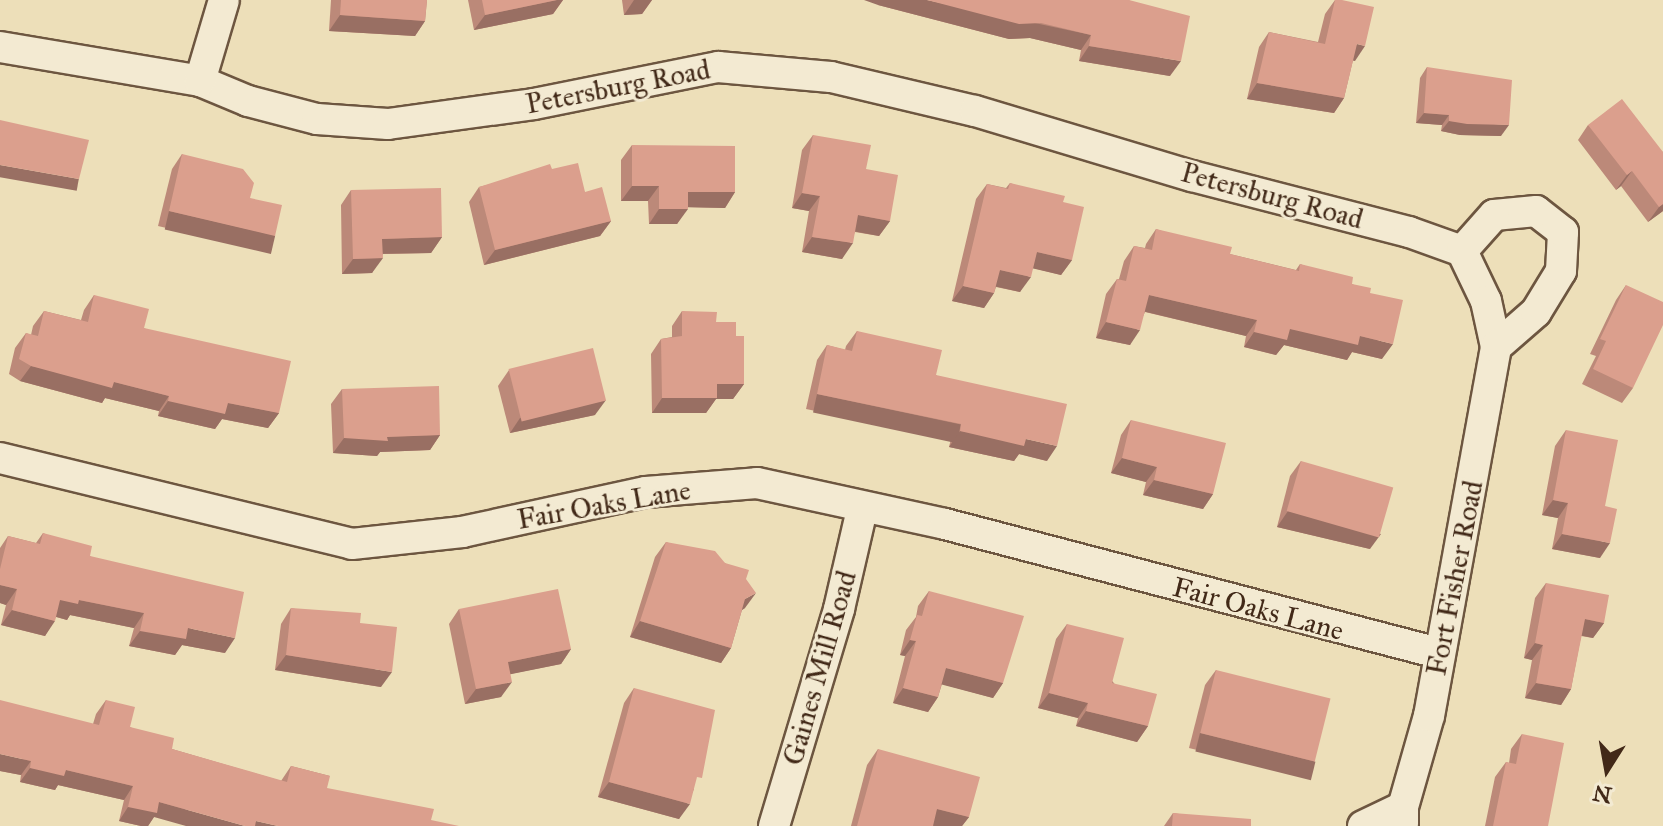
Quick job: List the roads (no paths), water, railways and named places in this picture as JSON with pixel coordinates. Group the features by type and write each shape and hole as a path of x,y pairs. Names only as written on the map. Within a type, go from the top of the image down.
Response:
{"street":[{"path":"200,81 224,0"},
{"name":"Petersburg Road","path":"0,47 200,81 248,101 317,119 388,124 534,104 718,67 831,77 975,111 1192,176 1409,232 1462,251"},
{"path":"1462,251 1494,215 1536,211 1563,232 1561,271 1536,312 1496,347"},
{"name":"Fort Fisher Road","path":"1363,826 1403,816 1429,716 1496,347 1486,301 1462,251"},
{"name":"Fair Oaks Lane","path":"0,458 352,544 462,532 646,492 757,483 862,509 945,524 1438,653"},
{"name":"Gaines Mill Road","path":"774,826 839,609 862,509"}]}
